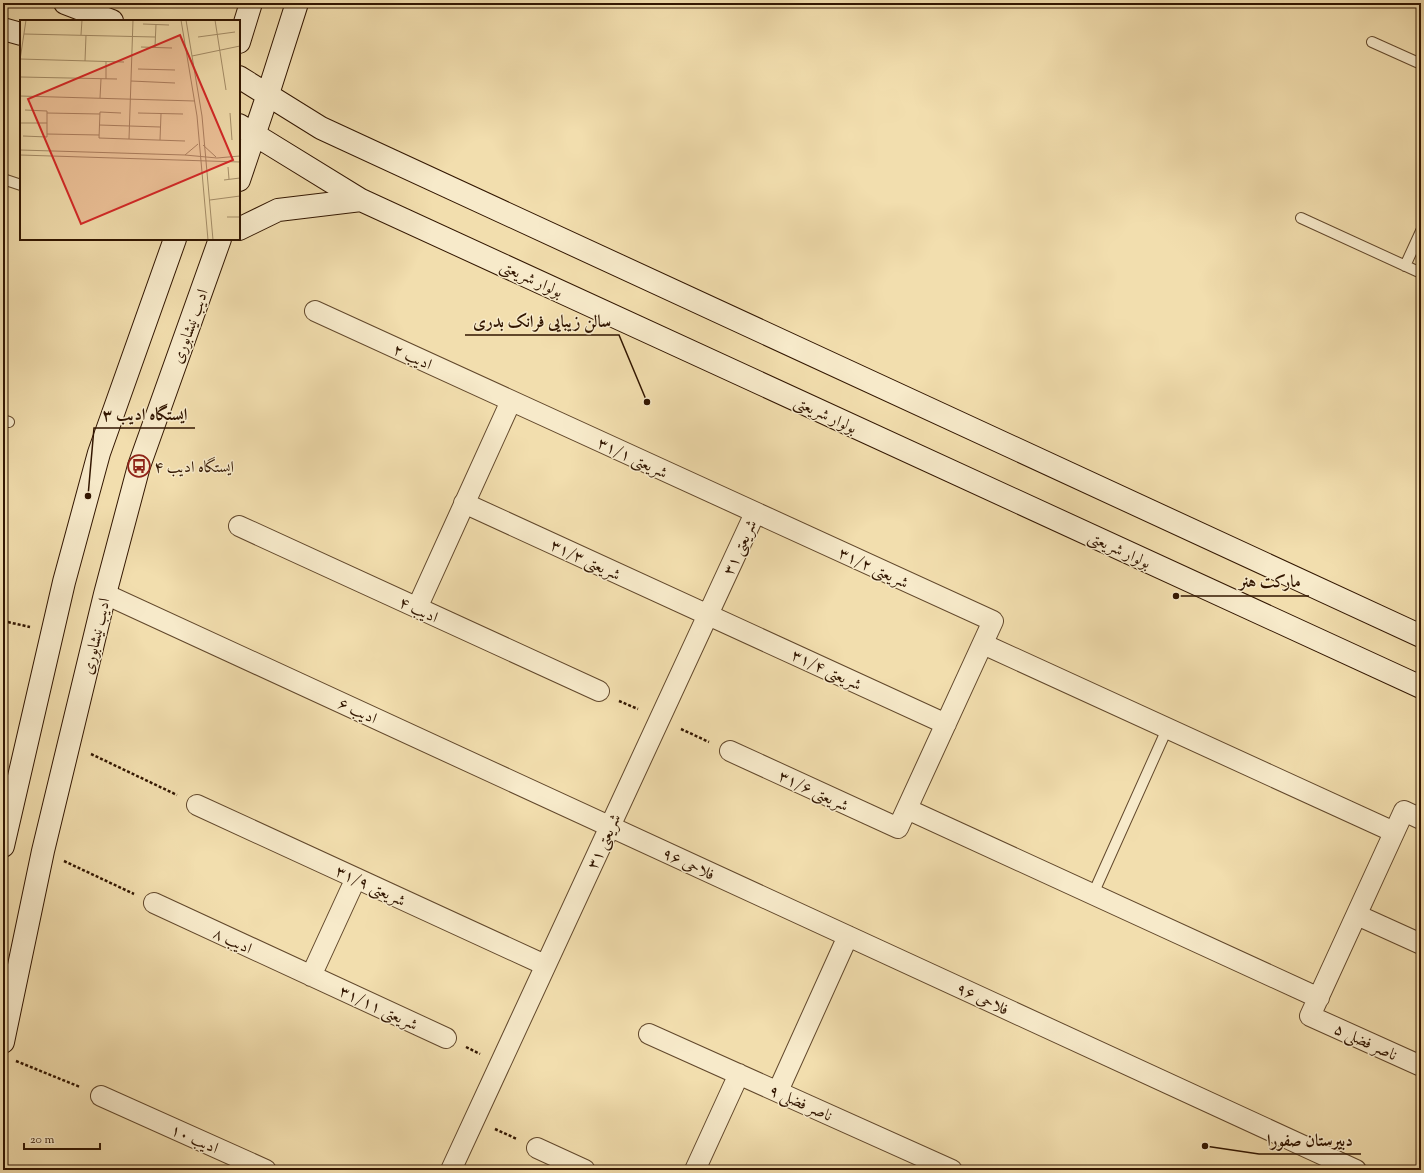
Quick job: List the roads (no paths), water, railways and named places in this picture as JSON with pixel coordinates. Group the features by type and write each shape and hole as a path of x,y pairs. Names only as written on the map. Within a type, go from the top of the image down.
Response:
{"main road":[{"path":"65,3 109,20"},
{"path":"240,39 251,3"},
{"path":"240,174 247,129 268,94 297,3"},
{"path":"3,29 20,34"},
{"path":"240,78 329,131 1421,636"},
{"name":"بولوار شریعتی","path":"247,129 361,200 1421,687"},
{"path":"240,229 278,210 361,200"},
{"path":"3,846 64,582 99,453 175,240"},
{"name":"ادیب نیشابوری","path":"6,1050 43,851 105,594 139,466 220,240"}],"street":[{"name":"ادیب ۲","path":"315,311 512,401"},
{"path":"417,608 512,401"},
{"name":"شریعتی ۳۱/۱","path":"512,401 755,512"},
{"name":"شریعتی ۳۱/۳","path":"464,503 708,615"},
{"name":"شریعتی ۳۱","path":"451,1170 755,512"},
{"name":"شریعتی ۳۱/۲","path":"755,512 993,622 983,644"},
{"name":"ادیب ۴","path":"239,526 599,691"},
{"name":"ادیب ۶","path":"105,594 610,826"},
{"name":"شریعتی ۳۱/۴","path":"708,615 946,724"},
{"path":"1394,832 983,644 907,809 1318,998 1394,832 1412,815"},
{"name":"شریعتی ۳۱/۶","path":"730,751 898,828 907,809"},
{"name":"شریعتی ۳۱/۹","path":"197,805 545,965"},
{"name":"فلاحی ۹۶","path":"610,826 1356,1170"},
{"path":"311,976 356,878"},
{"name":"ادیب ۸","path":"154,903 311,976"},
{"path":"1357,915 1421,944"},
{"path":"778,1091 848,936"},
{"name":"شریعتی ۳۱/۱۱","path":"311,976 446,1038"},
{"name":"ناصر فضلی ۵","path":"1318,998 1310,1016 1421,1066"},
{"name":"ناصر فضلی ۹","path":"649,1034 952,1170"},
{"path":"695,1170 739,1074"},
{"name":"ادیب ۱۰","path":"101,1096 234,1163 266,1170"},
{"path":"537,1148 585,1170"}],"lane":[{"path":"1372,42 1421,64"},
{"path":"3,179 20,185"},
{"path":"1301,218 1421,273"},
{"path":"1405,266 1421,231"},
{"path":"1093,894 1168,729"}],"place":[{"name":"سالن زیبایی فرانک بدری","path":"647,402"},
{"name":"ایستگاه ادیب ۴","path":"139,466"},
{"name":"ایستگاه ادیب ۳","path":"88,496"},
{"name":"مارکت هنر","path":"1176,596"},
{"name":"دبیرستان صفورا","path":"1205,1146"}]}
